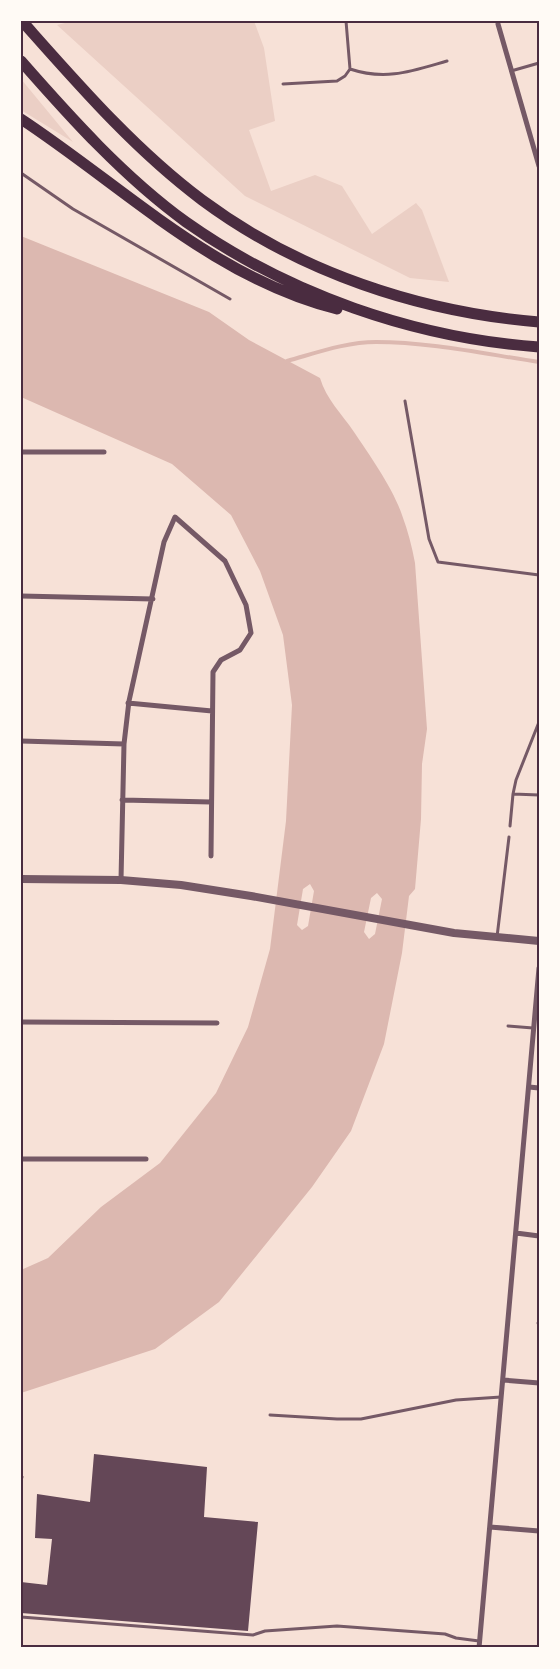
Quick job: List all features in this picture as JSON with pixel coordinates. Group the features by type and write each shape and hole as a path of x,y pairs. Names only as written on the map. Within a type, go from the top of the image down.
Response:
{"highway":[{"path":"22,21 87,94 150,156 201,200 255,234 312,265 373,288 438,306 501,318 539,322"},
{"path":"21,61 68,113 131,176 185,221 242,257 302,288 399,322"},
{"path":"21,119 146,212 235,269 264,284 297,297 355,313 473,338 539,347"}],"street":[{"path":"498,24 539,166"},
{"path":"21,452 104,452"},
{"path":"121,880 124,744 128,703 153,599 164,542 175,517 225,560 246,605 251,633 240,650 221,660 213,672 211,856"},
{"path":"21,596 153,599"},
{"path":"128,703 212,711"},
{"path":"21,741 124,744"},
{"path":"122,800 212,802"},
{"path":"21,879 121,880 182,885 454,933 539,940"},
{"path":"479,1648 539,968"},
{"path":"21,1022 217,1023"},
{"path":"529,1087 539,1088"},
{"path":"21,1159 146,1159"},
{"path":"516,1233 539,1236"},
{"path":"503,1380 539,1383"},
{"path":"490,1527 539,1531"}],"lane":[{"path":"283,84 337,81 345,76 350,68 346,21"},
{"path":"350,68 365,74 387,75 410,72 447,61"},
{"path":"511,71 539,63"},
{"path":"21,173 73,209 230,299"},
{"path":"405,401 429,539 438,562 539,575"},
{"path":"510,826 516,780 539,722"},
{"path":"513,794 539,795"},
{"path":"497,937 509,837"},
{"path":"508,1026 534,1028"},
{"path":"270,1415 361,1419 456,1400 501,1397"},
{"path":"21,1617 253,1635 265,1631 337,1626 445,1634 456,1638 479,1640"}],"shaded area":[{"path":"73,21 254,21 264,48 275,121 249,130 271,191 315,175 342,186 372,234 416,203 422,210 449,282 410,278 245,196 57,25"},
{"path":"21,79 73,142 21,110"},
{"path":"21,236 209,312 249,340 320,378 330,400 354,432 387,483 406,527 415,563 427,729 422,764 421,819 415,889 409,896 402,953 384,1044 351,1131 312,1187 219,1302 155,1349 21,1393 21,1270 48,1258 101,1207 160,1163 216,1093 248,1027 270,949 286,821 292,705 283,635 260,571 231,515 172,464 21,397","holes":["310,884 314,891 308,926 302,930 297,925 303,889","377,893 382,899 375,934 369,939 364,932 371,898"]}],"building":[{"path":"94,1454 207,1467 204,1517 258,1522 248,1631 21,1613 21,1582 47,1585 52,1539 35,1538 37,1494 90,1502"}],"waterway":[{"path":"283,364 287,361 331,348 365,342 437,346 539,362"}]}
